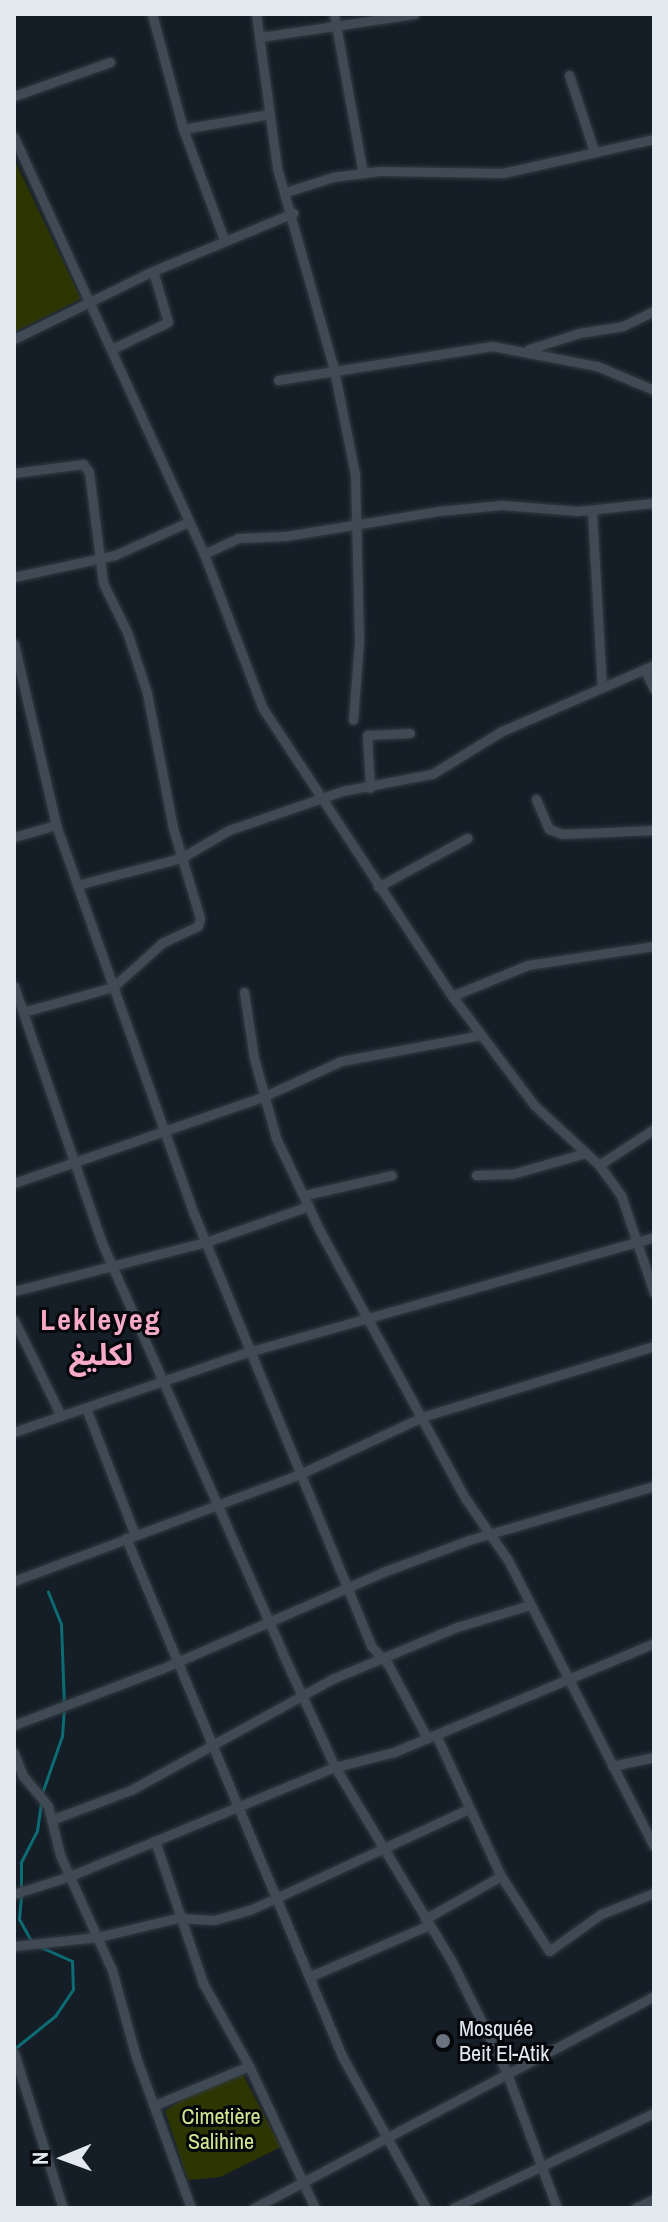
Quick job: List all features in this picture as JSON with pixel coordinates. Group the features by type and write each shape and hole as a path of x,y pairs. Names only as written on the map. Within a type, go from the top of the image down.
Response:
{"street":[{"path":"152,14 183,129 224,239"},
{"path":"256,14 270,114 286,192 334,370 355,474 358,525 353,720"},
{"path":"334,14 363,173"},
{"path":"261,37 414,14"},
{"path":"14,96 110,62"},
{"path":"569,75 594,151"},
{"path":"183,129 270,114"},
{"path":"14,137 204,554 262,707 319,799 452,996 534,1105 599,1165 621,1195 654,1293"},
{"path":"286,192 363,173 503,173 654,139"},
{"path":"14,339 153,271 293,213"},
{"path":"112,349 168,322 153,271"},
{"path":"529,349 579,333 623,326 654,311"},
{"path":"278,380 492,346 529,349 597,366 654,390"},
{"path":"14,473 83,464 89,472 103,583 127,632 147,693 198,926 162,943 113,987 23,1012"},
{"path":"204,554 239,538 502,505 592,511 654,503"},
{"path":"592,511 602,688"},
{"path":"14,577 100,559 188,522"},
{"path":"14,644 56,825 164,1129 248,1352 345,1586 381,1657 431,1736 501,1876 549,1951 601,1914 654,1893"},
{"path":"77,885 181,858 229,830 319,799 432,774 502,731 649,667 654,689"},
{"path":"370,788 367,735 410,733"},
{"path":"536,799 549,829 562,834 654,830"},
{"path":"14,837 56,825"},
{"path":"378,887 467,838"},
{"path":"452,996 528,965 654,946"},
{"path":"14,986 78,1163 85,1196 163,1383 335,1767 427,1922 506,2071 557,2208"},
{"path":"244,992 276,1138 366,1319 570,1675 612,1766 654,1846"},
{"path":"14,1183 265,1096 341,1061 481,1035"},
{"path":"599,1165 654,1129"},
{"path":"476,1175 512,1174 585,1153"},
{"path":"305,1195 392,1175"},
{"path":"14,1291 206,1242 309,1206"},
{"path":"14,1432 248,1352 654,1237"},
{"path":"14,1320 61,1416"},
{"path":"16,1577 300,1474 422,1417 654,1346"},
{"path":"86,1408 175,1663 236,1807 280,1897 342,2056 426,2208"},
{"path":"14,1725 175,1663 345,1586 488,1534 654,1486"},
{"path":"51,1820 131,1790 302,1694 381,1657 530,1605"},
{"path":"14,1894 70,1876 335,1767 431,1736 570,1675 654,1643"},
{"path":"14,1753 23,1776 48,1806 70,1876 98,1937 191,2208"},
{"path":"612,1766 654,1757"},
{"path":"14,1946 98,1937 177,1918 184,1922 214,1920 280,1897 469,1809"},
{"path":"155,1841 203,1983 249,2066 315,2208"},
{"path":"311,1976 427,1922 501,1876"},
{"path":"254,2208 390,2138 506,2071 654,1996"},
{"path":"14,2053 63,2208"},
{"path":"155,2105 249,2066"},
{"path":"453,2208 654,2113"},
{"path":"635,2208 654,2199"}],"green space":[{"path":"14,159 81,299 14,332"},
{"name":"Cimetière Salihine","path":"242,2073 281,2147 220,2177 188,2180 165,2111 192,2093"}],"waterway":[{"path":"42,1793 62,1736 64,1706 61,1624 48,1591"},
{"path":"21,1889 21,1862 37,1831 41,1801"},
{"path":"21,1896 19,1919 31,1941"},
{"path":"14,2049 55,2016 73,1989 72,1961 41,1947"}],"place":[{"name":"Mosquée Beit El-Atik","path":"443,2041"}],"district":[{"name":"Lekleyeg لكليغ","path":"101,1336"}]}
